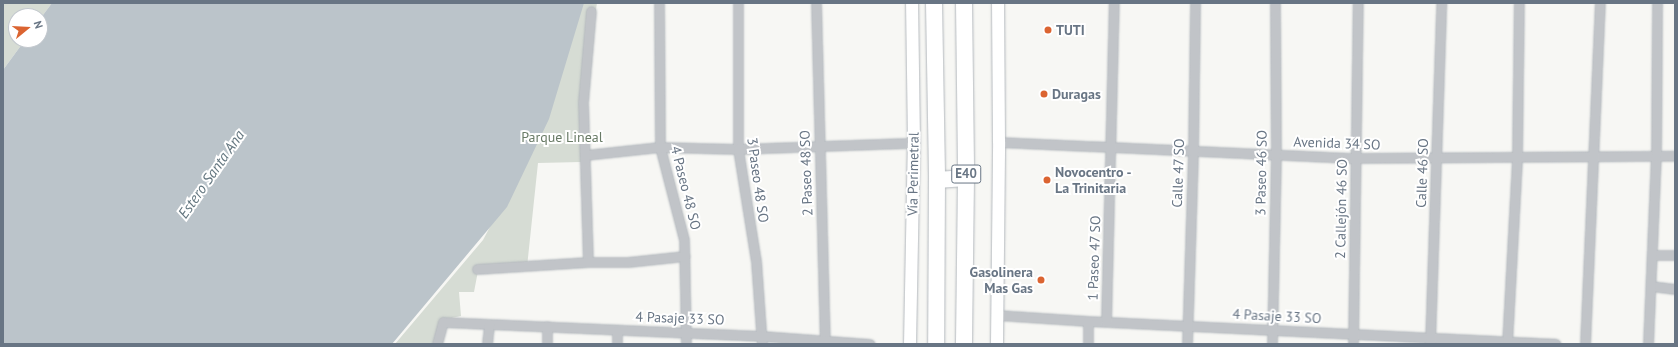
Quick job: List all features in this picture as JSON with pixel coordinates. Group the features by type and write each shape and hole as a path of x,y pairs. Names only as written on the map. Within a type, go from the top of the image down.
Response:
{"highway":[{"name":"Vía Perimetral","path":"934,3 937,180 936,344"},
{"name":"E40","path":"964,3 966,178 964,344"},
{"path":"937,180 966,178"}],"street":[{"name":"4 Paseo 48 SO","path":"660,3 660,147 684,240 686,344"},
{"name":"3 Paseo 48 SO","path":"738,3 738,149 756,261 762,340"},
{"name":"2 Paseo 48 SO","path":"816,3 825,343"},
{"name":"Vía Perimetral","path":"910,344 914,143 912,3"},
{"name":"E40","path":"997,344 999,142 998,3"},
{"name":"1 Paseo 47 SO","path":"1106,322 1114,3"},
{"name":"Calle 47 SO","path":"1187,344 1193,151 1195,3"},
{"name":"3 Paseo 46 SO","path":"1272,344 1276,154 1275,3"},
{"name":"2 Callejón 46 SO","path":"1353,344 1358,3"},
{"name":"Calle 46 SO","path":"1430,341 1441,3"},
{"path":"1507,343 1517,157 1519,3"},
{"path":"1585,344 1600,3"},
{"path":"1648,344 1656,156 1657,3"},
{"path":"588,262 583,102 591,12"},
{"name":"Avenida 34 SO","path":"999,142 1356,158 1436,159 1675,156"},
{"path":"585,155 660,147 738,149 914,143"},
{"path":"1652,255 1675,255"},
{"path":"477,269 588,262 628,262 684,256"},
{"path":"1651,286 1675,289"},
{"name":"4 Pasaje 33 SO","path":"998,315 1106,322 1353,334 1430,341 1555,344"},
{"path":"1088,321 1088,344"},
{"name":"4 Pasaje 33 SO","path":"437,344 443,322 686,332 762,340 870,344"},
{"path":"487,344 489,324"},
{"path":"547,326 548,344"},
{"path":"617,330 617,344"}],"green space":[{"path":"3,3 52,3 48,8 8,8 8,48 19,48 3,70"},
{"name":"Parque Lineal","path":"579,3 597,3 581,106 589,146 582,150 581,162 538,163 527,267 478,271 474,292 459,292 461,316 442,320 435,344 395,344 483,240 500,208"}],"water":[{"name":"Estero Santa Ana","path":"52,3 584,3 549,119 507,207 392,344 3,344 3,70 19,48 48,48 48,8"}],"place":[{"name":"TUTI","path":"1048,30"},
{"name":"Duragas","path":"1044,94"},
{"name":"Novocentro - La Trinitaria","path":"1047,180"},
{"name":"Gasolinera Mas Gas","path":"1041,280"}]}
